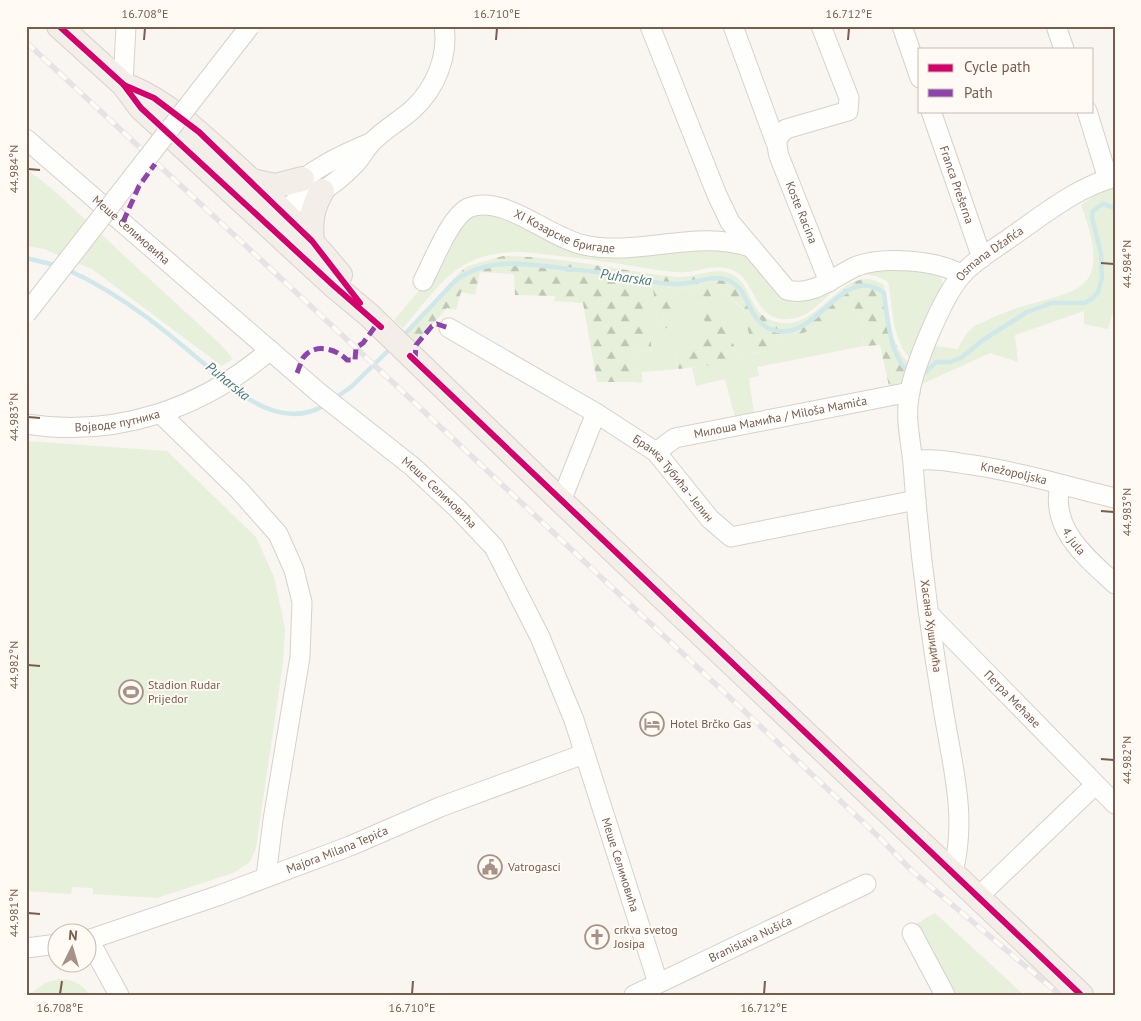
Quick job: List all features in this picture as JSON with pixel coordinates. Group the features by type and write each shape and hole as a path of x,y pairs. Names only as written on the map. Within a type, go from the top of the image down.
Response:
{"main road":[{"path":"59,26 123,84 141,108 273,215 312,241 375,321"},
{"path":"123,84 154,98 199,132 252,181 273,215 332,285 375,321 560,501 1081,995"},
{"path":"252,181 275,186 312,185 313,207 310,219 312,241"}],"street":[{"path":"123,84 126,26"},
{"path":"26,314 250,26"},
{"path":"273,215 288,194 312,185 351,151 371,143 414,108 432,84 442,64 446,35 444,26"},
{"path":"650,26 717,195 730,222 787,290 799,293 817,288 858,266 876,261 942,266 962,275"},
{"name":"Koste Racina","path":"733,26 776,143 779,156 829,282"},
{"path":"776,143 778,135 786,129 848,111 849,98 821,26"},
{"path":"902,26 918,72"},
{"path":"1056,26 1064,48"},
{"name":"Franca Prešerna","path":"932,112 982,258"},
{"path":"1086,112 1112,178"},
{"name":"Меше Селимовића","path":"26,139 318,392 413,467 458,509 494,547 540,637 574,720 658,982"},
{"name":"Osmana Džafića","path":"912,385 919,360 949,293 962,275 982,258 1044,214 1076,195 1112,178"},
{"name":"XI Козарске бригаде","path":"423,281 456,217 468,208 487,204 506,208 557,237 584,245 642,247 712,240 733,242 750,247"},
{"name":"Бранка Тубића - Јелин","path":"449,328 596,414 656,452 710,519 730,537 916,500"},
{"name":"Војводе путника","path":"26,424 60,428 99,426 161,414 206,395 239,375 270,350"},
{"name":"Милоша Мамића / Miloša Mamića","path":"656,452 675,438 912,385"},
{"name":"Хасана Хушидића","path":"912,385 908,425 916,500 929,614 960,816 959,846 953,872"},
{"path":"161,414 239,490 278,534 294,570 302,602 300,657 273,820 266,877"},
{"path":"560,501 596,414"},
{"name":"Knežopoljska","path":"913,461 926,459 1022,473 1060,485 1115,498"},
{"name":"4. jula","path":"1060,485 1057,499 1059,514 1064,528 1085,555 1115,584"},
{"name":"Петра Мећаве","path":"929,614 1115,804"},
{"name":"Majora Milana Tepića","path":"98,936 350,846 440,807 584,754"},
{"path":"978,897 1095,785"},
{"name":"Branislava Nušića","path":"634,995 866,884"},
{"path":"912,933 945,995"},
{"path":"26,960 42,946"},
{"path":"98,958 119,995"}],"green space":[{"path":"26,169 51,188 221,345 233,359 222,366 92,269 44,249 26,246"},
{"path":"1115,185 1115,305 1108,329 1084,324 1084,311 1015,335 1018,362 990,353 920,385 934,346 958,349 968,332 977,325 1015,309 1060,296 1076,289 1088,279 1093,263 1091,239 1081,205 1106,188"},
{"path":"479,205 583,242 736,246 786,291 861,266 937,269 943,283 912,360 905,353 897,334 888,282 871,275 857,276 844,282 810,312 797,318 782,319 764,311 745,280 738,273 723,267 684,272 656,270 522,252 500,253 481,257 466,264 441,284 403,328 394,320 438,269 447,254 454,230"},
{"path":"503,256 546,258 677,277 723,271 737,277 762,315 782,323 796,322 809,316 845,287 857,281 870,279 884,285 888,317 894,338 898,348 911,365 907,383 889,386 880,345 864,346 861,310 836,312 806,332 771,342 774,350 753,353 744,310 719,286 708,289 741,361 679,369 674,357 697,335 710,334 692,291 667,287 675,327 659,329 652,283 644,283 652,352 633,350 635,382 597,382 583,303 554,301 555,296 515,295 514,274 480,272 475,295 461,292 456,310 447,308 414,346 402,335 459,273 468,266"},
{"path":"652,283 659,329 666,287 692,291 711,334 674,356 679,369 642,372 642,383 635,382 633,350 652,352 644,284"},
{"path":"719,286 744,311 754,353 773,350 771,342 806,332 836,311 861,310 864,346 757,367 759,376 749,378 754,414 735,417 725,379 696,386 692,367 741,361 708,289"},
{"name":"Stadion Rudar Prijedor","path":"26,441 167,451 256,537 274,577 285,628 283,663 256,848 250,862 233,873 157,898 93,894 93,888 72,887 71,894 26,891"},
{"path":"935,913 1024,995 956,995 916,924"},
{"path":"59,979 76,983 90,995 29,995 45,983"}],"waterway":[{"name":"Puharska","path":"921,374 924,374 936,362 950,362 961,358 983,340 1027,312 1052,303 1084,303 1092,299 1098,292 1102,278 1101,254 1092,217 1093,211 1103,204 1115,208"},
{"name":"Puharska","path":"26,258 59,266"},
{"name":"Puharska","path":"402,337 456,280 469,272 496,265 540,265 607,273 666,284 685,284 710,278 723,279 737,286 760,322 768,328 778,331 793,330 806,324 843,293 856,287 869,286 884,293 888,325 894,348 898,359 911,373"},
{"name":"Puharska","path":"66,269 109,292 148,318 222,379"},
{"name":"Puharska","path":"334,399 351,387 391,348"},
{"name":"Puharska","path":"230,385 263,407 288,414 313,411 325,405"}],"railway":[{"path":"26,42 880,838 912,871 1060,995"}],"marked path":[{"path":"123,222 139,186 155,164"},
{"path":"297,373 303,358 313,350 332,350 347,360 355,360 356,348 363,343 377,324"},
{"path":"415,360 416,345 432,326 437,324 449,328"}],"cycle path":[{"path":"59,26 123,84 141,108 381,327"},
{"path":"124,85 154,98 199,132 312,241 360,303"},
{"path":"410,356 1081,995"}],"place":[{"name":"Stadion Rudar Prijedor","path":"131,692"},
{"name":"Hotel Brčko Gas","path":"652,724"},
{"name":"Vatrogasci","path":"490,867"},
{"name":"crkva svetog Josipa","path":"597,937"}]}
